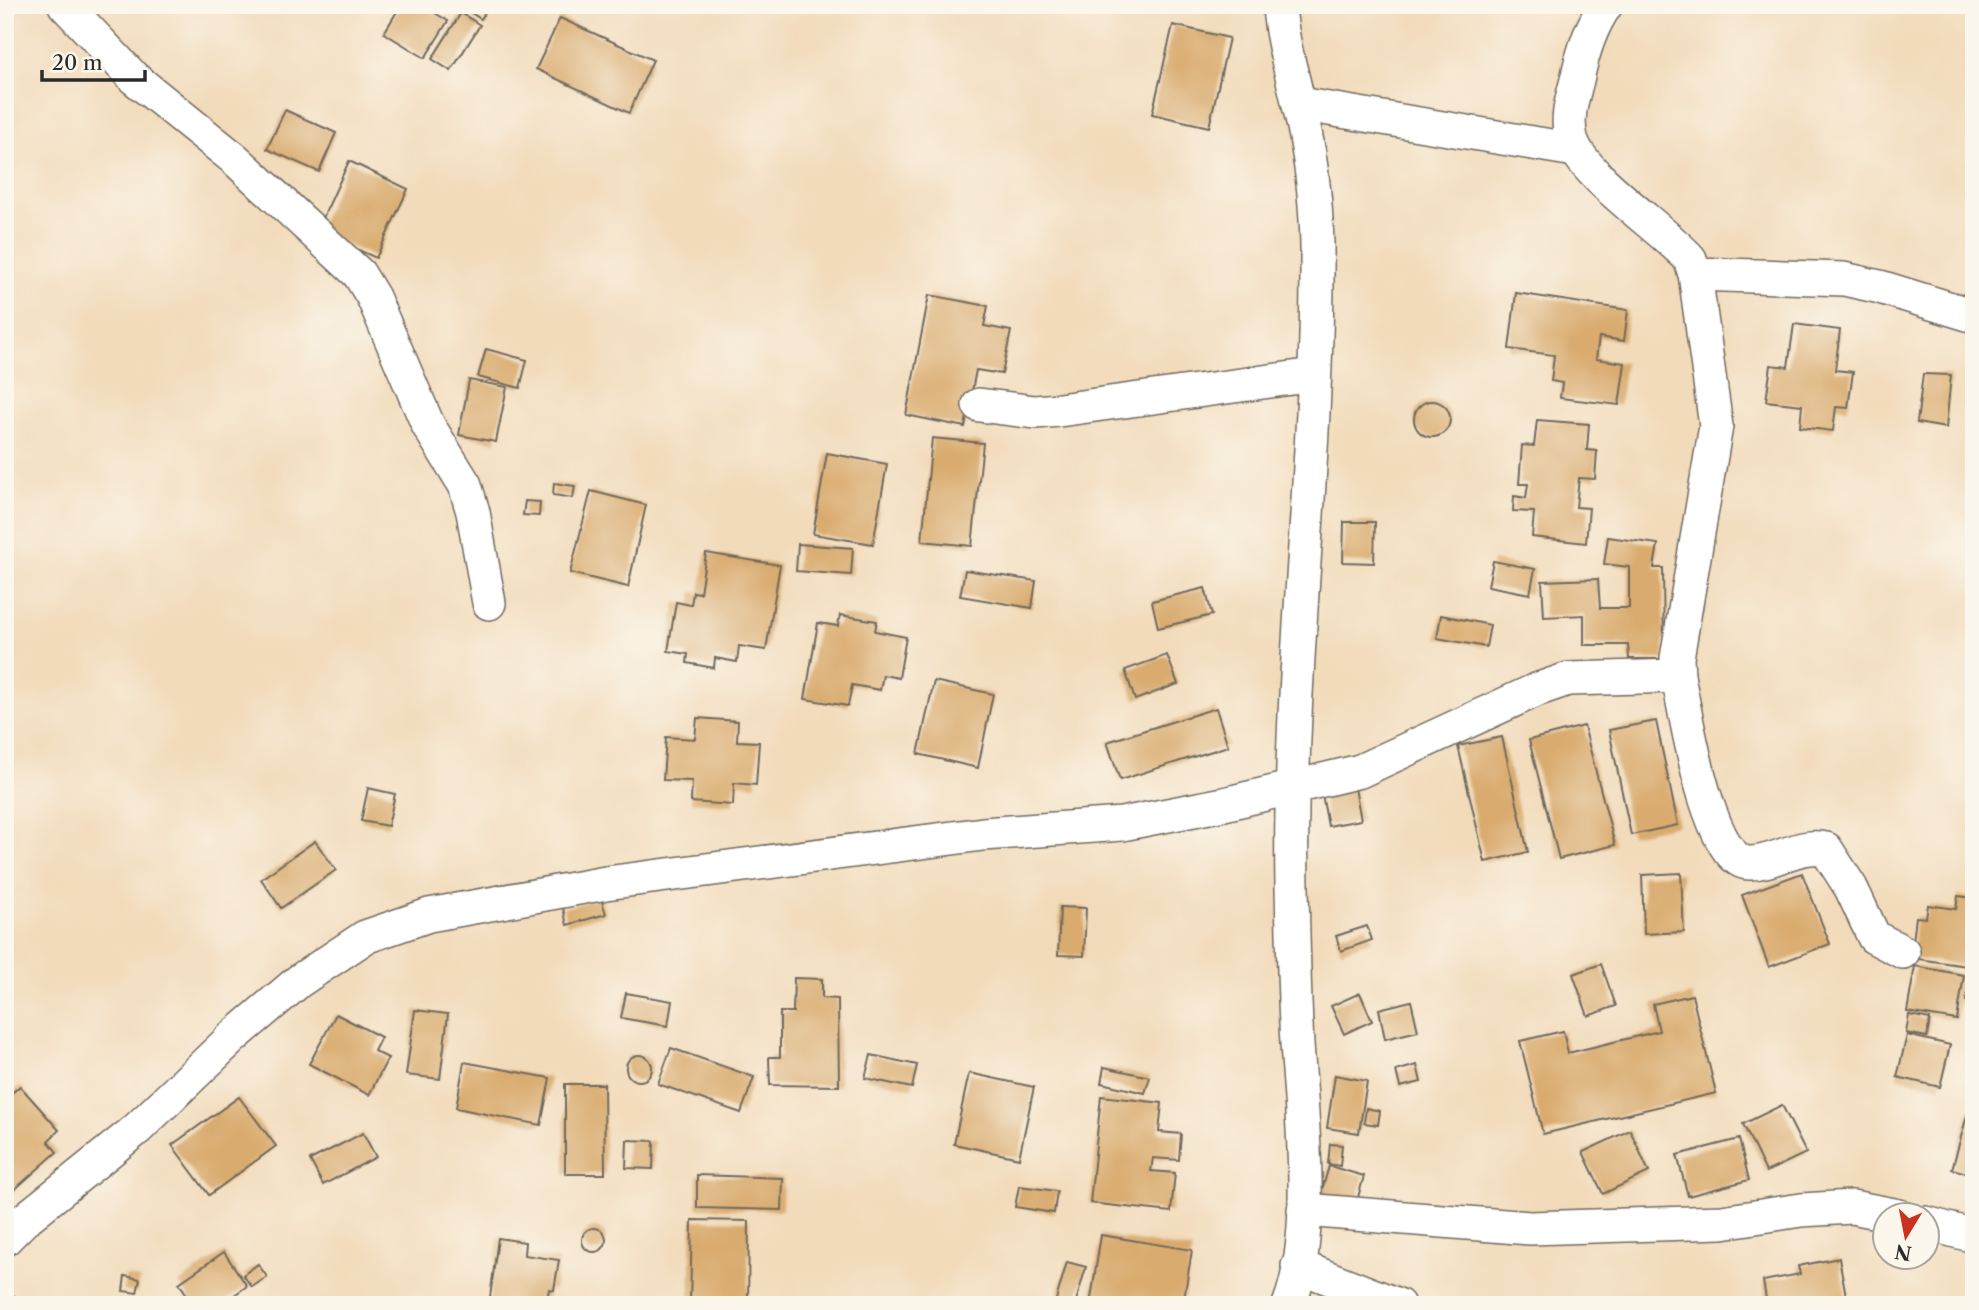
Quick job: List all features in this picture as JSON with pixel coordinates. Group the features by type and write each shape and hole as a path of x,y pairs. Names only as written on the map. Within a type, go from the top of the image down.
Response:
{"street":[{"path":"65,5 134,78 236,160 359,274 373,297 428,425 465,485 473,512 489,603"},
{"path":"1279,5 1281,33 1299,104 1316,207 1314,375 1291,789 1292,901 1304,1210 1296,1286 1289,1305"},
{"path":"1606,5 1599,15 1581,61 1569,112 1569,130 1575,150 1599,177 1677,244 1690,259 1695,274 1717,426 1684,602 1678,676 1714,829 1732,857 1747,864 1812,847 1826,849 1851,888 1874,937 1903,951"},
{"path":"1299,104 1575,150"},
{"path":"1695,274 1844,279 1880,287 1974,316"},
{"path":"979,405 1017,411 1046,411 1314,375"},
{"path":"12,1221 137,1129 233,1037 299,981 375,933 429,915 606,883 983,834 1122,824 1291,789 1360,771 1536,690 1568,679 1678,676"},
{"path":"1304,1210 1530,1228 1722,1222 1801,1210 1852,1207 1870,1210"},
{"path":"1940,1227 1974,1236"},
{"path":"1298,1266 1398,1305"}],"building":[{"path":"401,5 422,5 448,21 425,58 384,33"},
{"path":"458,5 489,5 481,19"},
{"path":"461,13 480,25 451,71 432,59"},
{"path":"560,18 653,60 629,113 536,69"},
{"path":"1173,25 1229,38 1209,127 1152,114"},
{"path":"285,110 336,133 319,172 267,149"},
{"path":"349,161 408,189 376,258 317,231"},
{"path":"1516,293 1628,310 1624,341 1599,337 1596,359 1625,363 1619,405 1560,398 1562,383 1551,381 1554,355 1509,349"},
{"path":"929,295 988,306 984,326 1011,331 1002,374 976,370 965,427 906,415"},
{"path":"1794,324 1840,330 1835,370 1853,372 1848,408 1836,407 1833,431 1800,427 1802,405 1766,401 1771,365 1788,367"},
{"path":"486,349 527,360 520,388 478,377"},
{"path":"1923,374 1951,375 1946,428 1917,423"},
{"path":"469,380 507,387 496,442 459,435"},
{"path":"1432,401 1445,406 1450,419 1445,432 1432,437 1419,432 1414,419 1419,406"},
{"path":"1537,420 1589,424 1587,450 1597,451 1595,479 1579,478 1576,507 1589,508 1586,543 1532,537 1534,512 1513,511 1514,496 1526,498 1528,484 1519,484 1522,445 1534,446"},
{"path":"932,438 983,443 972,546 922,541"},
{"path":"827,453 887,464 873,544 813,534"},
{"path":"554,483 575,486 573,498 553,495"},
{"path":"591,491 646,505 628,587 570,573"},
{"path":"525,501 540,502 539,516 523,515"},
{"path":"1344,522 1375,522 1374,563 1343,562"},
{"path":"1608,537 1658,544 1654,568 1663,568 1664,659 1629,659 1628,645 1584,645 1584,615 1544,617 1542,581 1598,579 1600,608 1629,608 1629,567 1604,564"},
{"path":"798,544 853,548 851,575 796,571"},
{"path":"706,553 780,565 766,650 739,646 737,662 715,658 714,668 687,663 688,654 668,651 676,602 691,605 693,592 700,593"},
{"path":"1493,561 1535,569 1530,594 1488,586"},
{"path":"965,570 1036,581 1032,608 960,596"},
{"path":"1205,588 1212,615 1158,628 1152,601"},
{"path":"840,615 877,621 875,631 906,637 899,678 883,675 880,690 852,685 848,706 805,699 818,623 838,626"},
{"path":"1441,615 1490,625 1486,647 1437,638"},
{"path":"1167,655 1178,684 1135,700 1125,670"},
{"path":"934,681 993,694 978,768 918,754"},
{"path":"1216,708 1228,746 1120,780 1107,742"},
{"path":"697,718 738,721 737,741 759,742 756,785 734,783 733,805 691,802 692,781 663,780 666,737 695,739"},
{"path":"1656,721 1678,825 1631,835 1609,730"},
{"path":"1584,726 1615,845 1559,859 1529,740"},
{"path":"1502,737 1528,852 1485,862 1458,746"},
{"path":"368,788 395,794 388,826 361,821"},
{"path":"1355,788 1361,820 1328,826 1322,794"},
{"path":"315,841 336,870 281,908 261,879"},
{"path":"1681,873 1684,932 1644,934 1642,875"},
{"path":"1802,873 1830,944 1769,967 1742,895"},
{"path":"1958,896 1974,898 1974,967 1911,958 1916,917 1926,918 1928,905 1956,909"},
{"path":"601,898 606,914 567,925 563,908"},
{"path":"1060,907 1086,908 1084,956 1058,955"},
{"path":"1367,926 1372,940 1341,951 1336,936"},
{"path":"1601,964 1616,1006 1588,1016 1573,974"},
{"path":"1915,966 1964,975 1957,1020 1907,1012"},
{"path":"1971,977 1974,977 1974,1002 1966,1001"},
{"path":"794,978 822,979 822,998 838,999 839,1086 770,1085 769,1057 780,1057 780,1012 793,1012"},
{"path":"626,993 672,1001 668,1026 621,1018"},
{"path":"1360,993 1372,1021 1344,1034 1331,1006"},
{"path":"1692,995 1716,1093 1543,1134 1520,1041 1563,1031 1568,1053 1659,1031 1653,1004"},
{"path":"1411,1001 1418,1031 1385,1039 1379,1009"},
{"path":"415,1010 448,1014 440,1079 406,1075"},
{"path":"336,1014 381,1037 374,1051 388,1058 369,1095 309,1064"},
{"path":"1909,1015 1930,1019 1927,1037 1906,1033"},
{"path":"1907,1035 1950,1045 1940,1087 1897,1077"},
{"path":"671,1048 754,1077 741,1113 658,1084"},
{"path":"639,1055 648,1059 652,1068 648,1077 639,1081 630,1077 626,1068 630,1059"},
{"path":"871,1055 917,1065 912,1088 865,1078"},
{"path":"464,1062 550,1078 541,1125 456,1108"},
{"path":"1417,1065 1421,1082 1400,1087 1396,1071"},
{"path":"1104,1067 1150,1077 1145,1093 1101,1083"},
{"path":"969,1073 1034,1087 1019,1158 954,1144"},
{"path":"1335,1075 1367,1081 1359,1133 1327,1128"},
{"path":"565,1084 604,1084 605,1174 565,1174"},
{"path":"20,1086 59,1130 48,1141 57,1152 14,1190 5,1179 5,1099"},
{"path":"1101,1096 1162,1103 1159,1132 1181,1134 1179,1160 1153,1158 1151,1171 1175,1173 1171,1212 1090,1203"},
{"path":"239,1097 276,1146 209,1195 172,1145"},
{"path":"1782,1105 1806,1153 1766,1172 1743,1124"},
{"path":"1366,1108 1380,1111 1378,1125 1364,1123"},
{"path":"1968,1112 1974,1114 1974,1175 1952,1169"},
{"path":"1630,1130 1649,1172 1603,1194 1583,1152"},
{"path":"363,1133 376,1157 323,1185 310,1160"},
{"path":"1739,1139 1749,1180 1688,1196 1677,1155"},
{"path":"627,1140 654,1141 653,1169 626,1168"},
{"path":"1330,1144 1342,1145 1340,1166 1328,1164"},
{"path":"1329,1166 1364,1176 1355,1208 1320,1197"},
{"path":"697,1175 783,1178 782,1210 697,1208"},
{"path":"1019,1186 1057,1191 1054,1213 1015,1207"},
{"path":"692,1220 749,1221 748,1305 690,1305"},
{"path":"594,1228 605,1235 606,1240 599,1251 594,1252 583,1245 582,1240 589,1229"},
{"path":"1101,1235 1192,1250 1183,1305 1090,1305"},
{"path":"498,1238 525,1242 524,1255 559,1260 554,1290 549,1289 546,1305 489,1305"},
{"path":"224,1252 247,1286 220,1305 194,1305 179,1283"},
{"path":"1839,1258 1847,1301 1857,1300 1858,1305 1767,1305 1763,1281 1800,1274 1798,1266"},
{"path":"1067,1262 1086,1267 1075,1305 1055,1303"},
{"path":"258,1264 267,1277 252,1287 243,1275"},
{"path":"125,1276 140,1279 137,1293 123,1291"},
{"path":"5,1288 24,1305 5,1305"}]}
